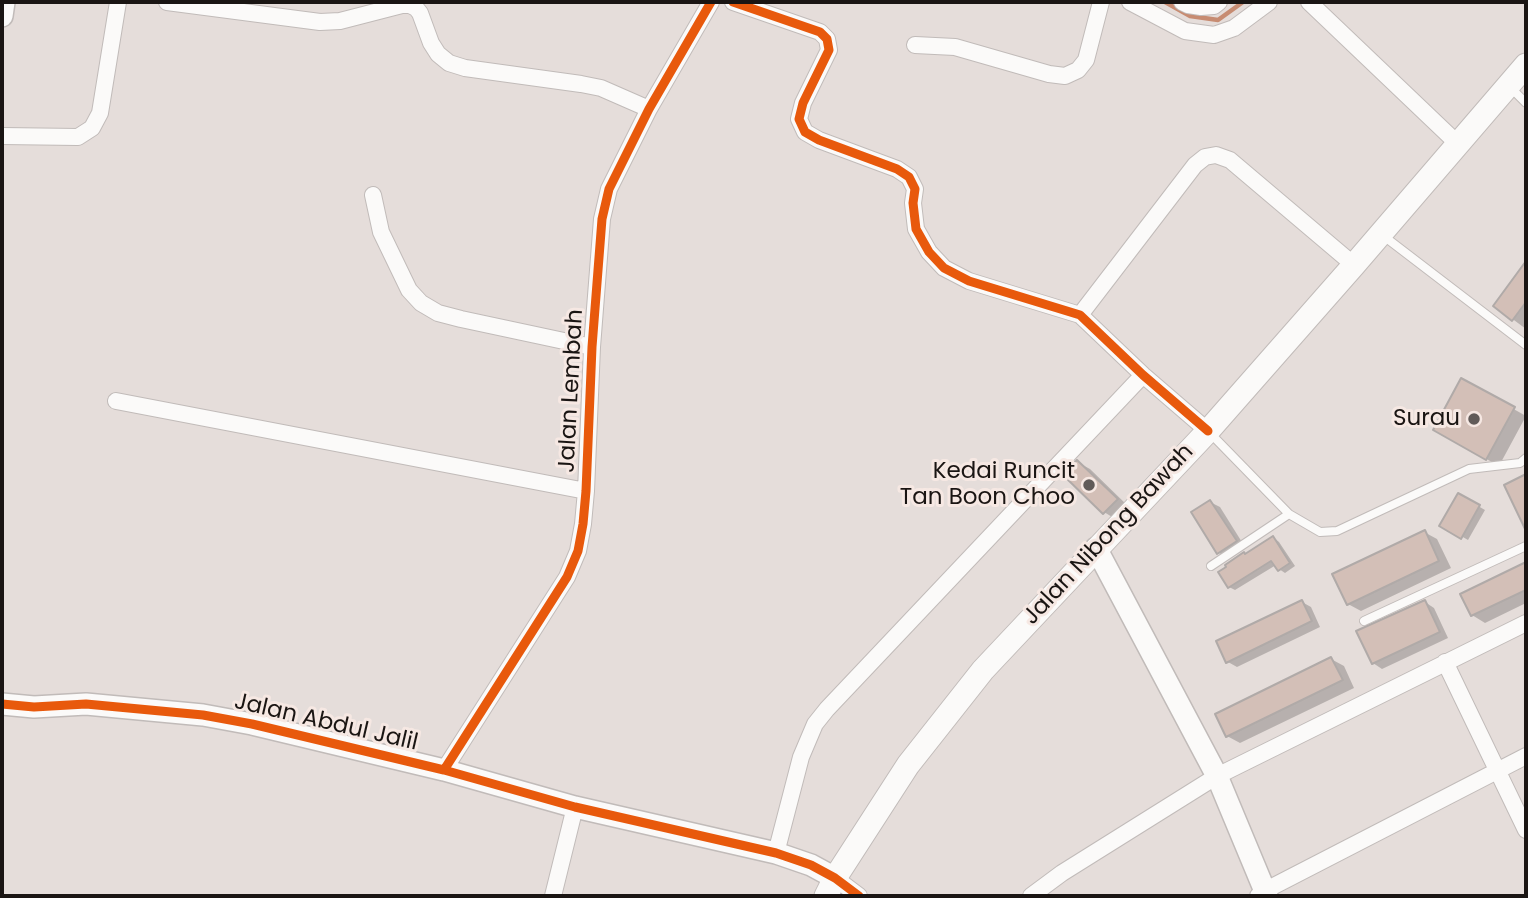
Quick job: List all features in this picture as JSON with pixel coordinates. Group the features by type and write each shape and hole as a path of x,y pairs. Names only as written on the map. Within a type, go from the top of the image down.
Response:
{"main road":[{"name":"Jalan Nibong Bawah","path":"831,887 908,765 983,670 1208,431 1526,65"}],"street":[{"path":"2,16 5,2"},
{"path":"2,136 78,137 92,128 100,113 118,2"},
{"path":"167,2 320,22 340,21 410,5 420,13 438,54 449,63 465,68 601,88 649,109"},
{"name":"Jalan Lembah","path":"444,770 567,577 578,551 586,491 592,347 602,219 609,189 649,109 711,2"},
{"path":"733,2 820,32 827,39 829,50 803,103 799,119 805,132 819,140 897,169 909,177 915,189 913,203 916,229 929,252 944,268 969,281 1080,315 1208,431"},
{"path":"915,45 956,47 1049,74 1065,76 1078,70 1086,60 1101,2"},
{"path":"1130,2 1185,31 1214,35 1234,28 1269,2"},
{"path":"1182,2 1201,8 1219,2"},
{"path":"1309,2 1458,144"},
{"path":"1080,315 1195,165 1205,157 1216,155 1230,160 1354,265"},
{"path":"373,195 384,241 409,290 421,303 438,313 461,319 592,347"},
{"path":"776,853 801,757 815,724 1143,374"},
{"path":"117,401 586,491"},
{"path":"1096,548 1217,776 1263,894 1526,756"},
{"path":"1031,896 1062,873 1217,776 1526,623"},
{"path":"1445,662 1526,830"},
{"name":"Jalan Abdul Jalil","path":"2,704 34,707 86,704 203,715 252,724 444,770 575,807 776,853 811,865 831,887"},
{"path":"553,896 575,807"},
{"path":"831,887 859,896"}],"lane":[{"path":"1509,86 1526,103"},
{"path":"1380,233 1526,345"},
{"path":"1208,431 1289,514 1320,532 1337,531 1469,469 1520,463 1526,458"},
{"path":"1211,566 1289,514"},
{"path":"1364,621 1526,546"}],"building":[{"path":"1526,261 1526,302 1512,321 1493,306"},
{"name":"Surau","path":"1461,378 1515,407 1486,460 1433,430"},
{"name":"Kedai Runcit Tan Boon Choo","path":"1077,460 1118,499 1103,514 1063,475"},
{"path":"1526,474 1526,531 1504,485"},
{"path":"1458,493 1480,505 1461,539 1439,526"},
{"path":"1210,500 1237,541 1217,554 1191,512"},
{"path":"1425,530 1439,561 1347,605 1332,574"},
{"path":"1273,536 1290,563 1278,571 1271,561 1228,588 1218,572 1244,552 1245,554"},
{"path":"1526,562 1526,590 1471,616 1460,594"},
{"path":"1302,600 1312,621 1226,663 1216,641"},
{"path":"1425,600 1440,632 1372,664 1356,631"},
{"path":"1331,657 1343,680 1226,737 1215,714"}],"waterway":[{"path":"1165,2 1190,16 1218,20 1243,2"}],"cycle path":[{"path":"444,770 567,577 578,551 586,491 592,347 602,219 609,189 649,109 711,2"},
{"path":"733,2 820,32 827,39 829,50 803,103 799,119 805,132 819,140 897,169 909,177 915,189 913,203 916,229 929,252 944,268 969,281 1080,315 1143,375 1208,431"},
{"path":"2,704 34,707 86,704 203,715 252,724 444,770 575,807 776,853 811,865 835,878 859,896"}],"place":[{"name":"Surau","path":"1474,419"},
{"name":"Kedai Runcit Tan Boon Choo","path":"1089,485"}]}
